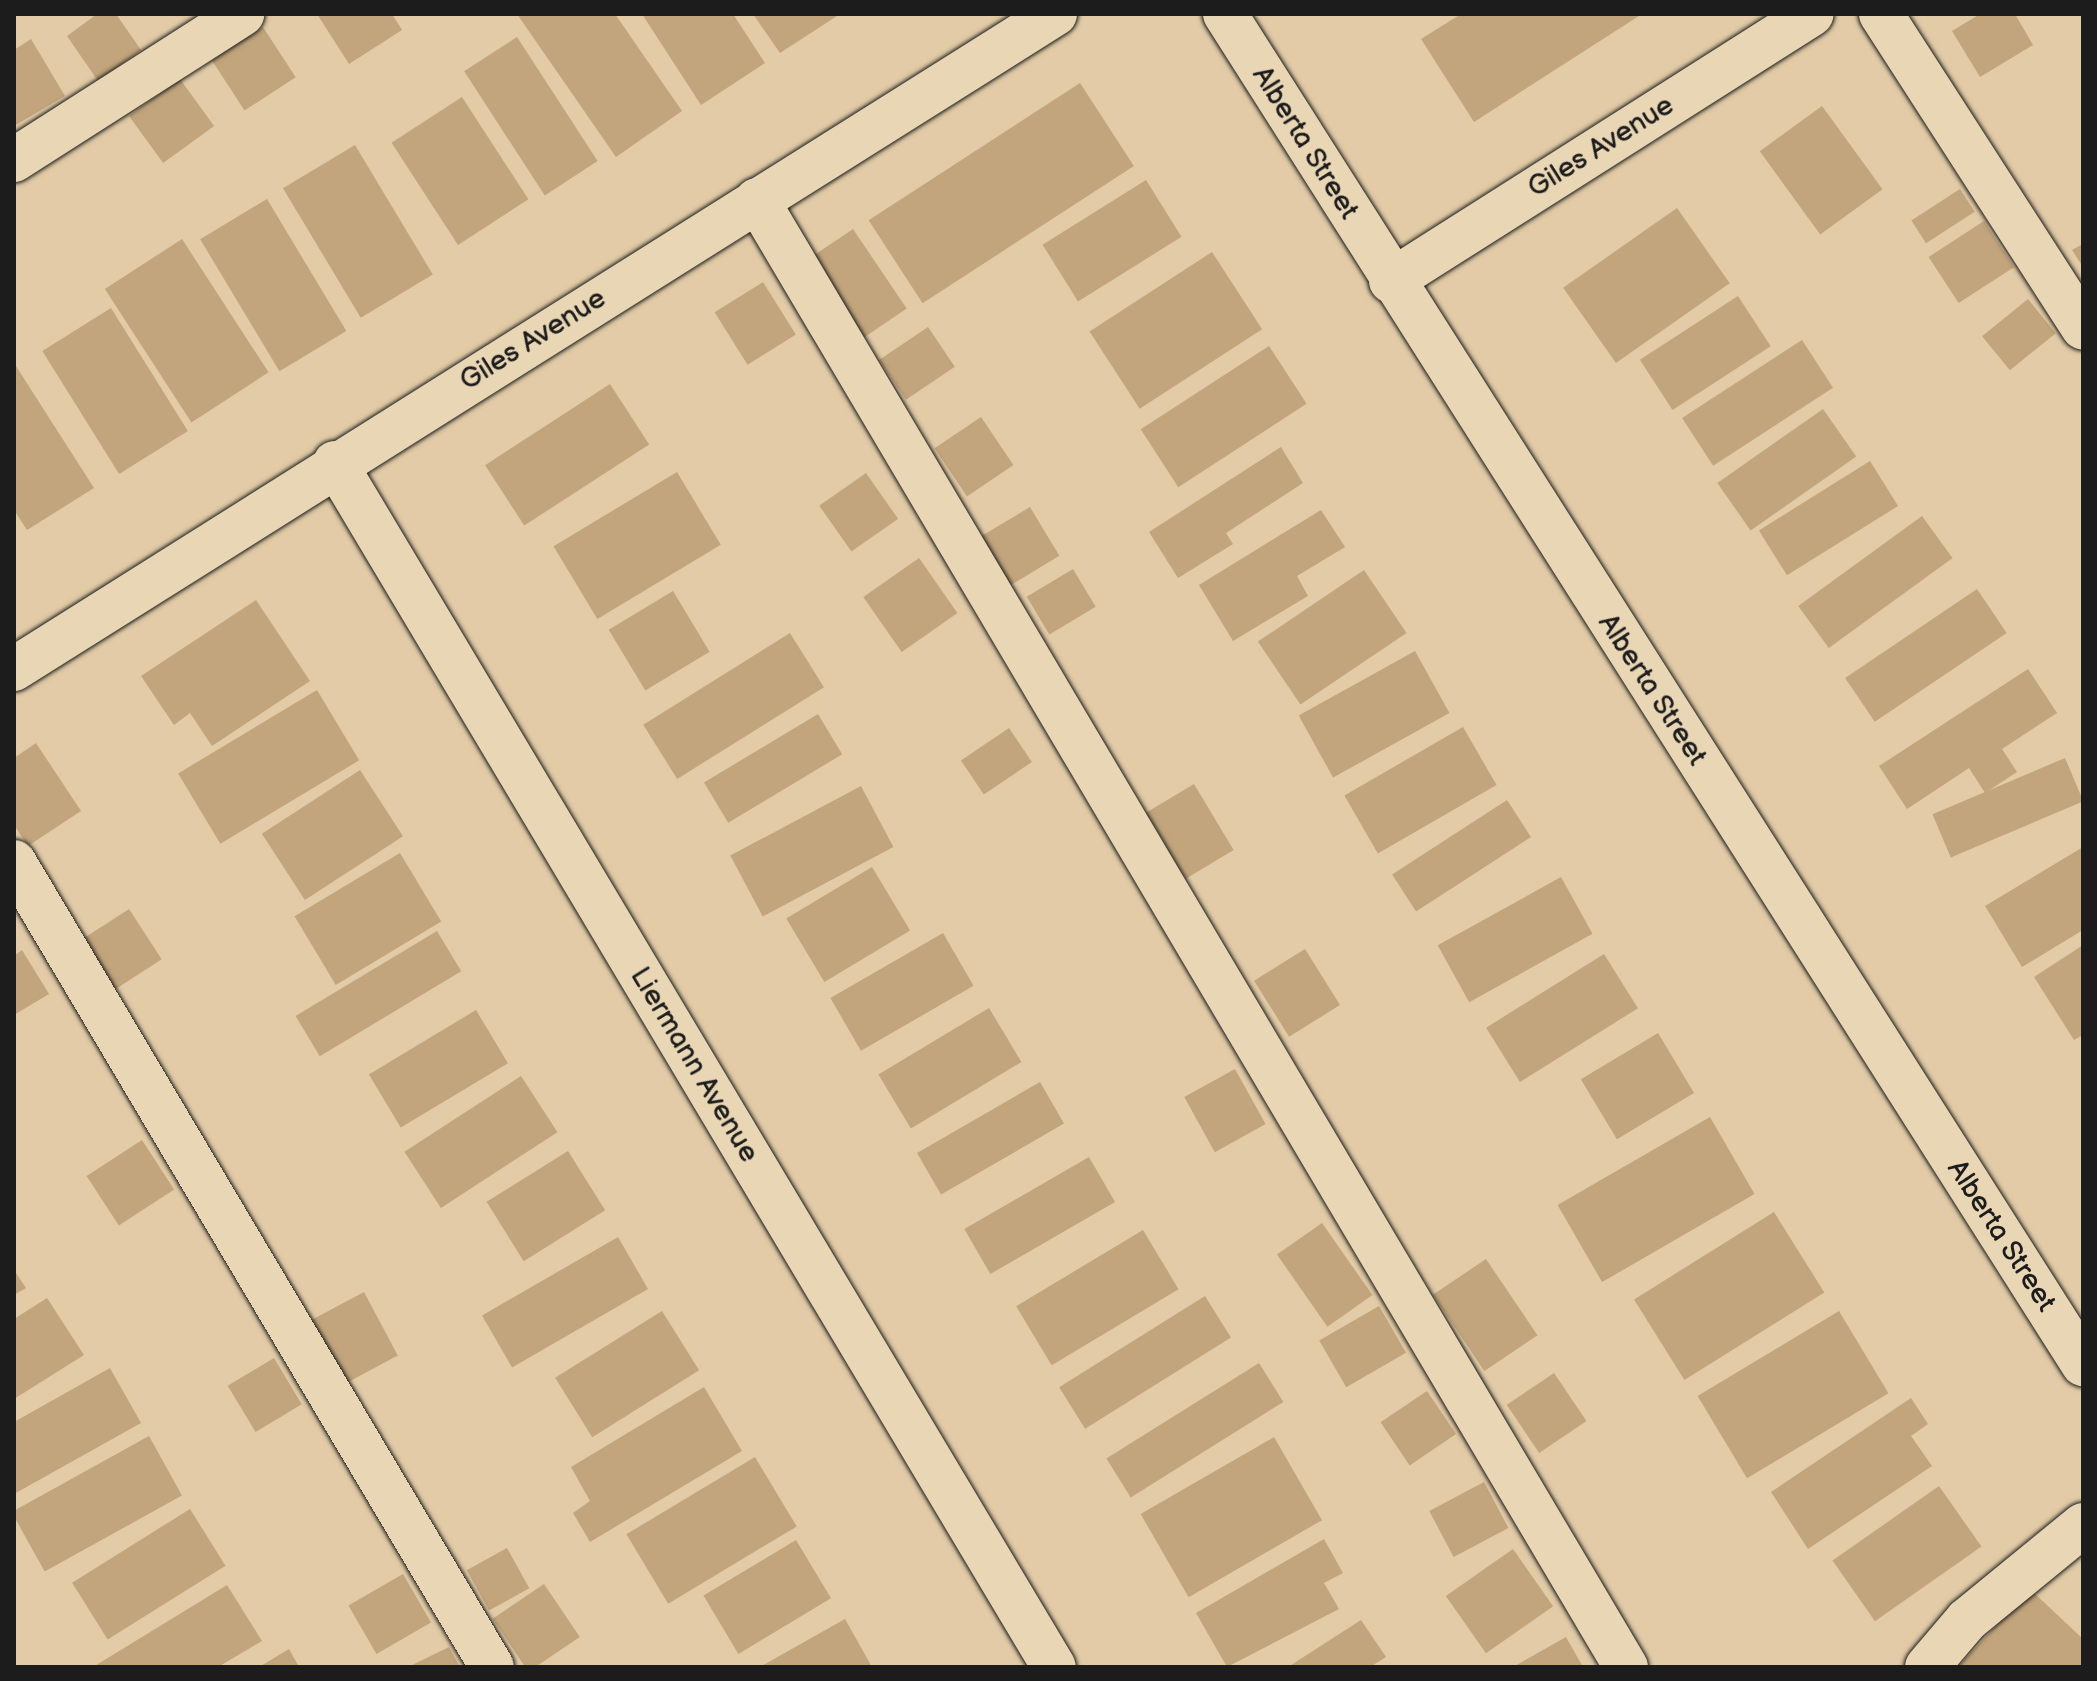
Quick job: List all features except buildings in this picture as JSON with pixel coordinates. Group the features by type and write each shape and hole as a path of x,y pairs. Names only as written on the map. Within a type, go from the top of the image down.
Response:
{"street":[{"path":"14,160 242,14"},
{"name":"Giles Avenue","path":"14,669 335,463 1055,14"},
{"name":"Alberta Street","path":"1225,14 1391,281 2083,1364"},
{"name":"Giles Avenue","path":"1391,281 1811,14"},
{"path":"1881,14 2083,327"},
{"path":"757,200 1626,1667"},
{"name":"Liermann Avenue","path":"335,463 1054,1667"},
{"path":"14,862 492,1667"},
{"path":"1927,1667 1967,1620 2083,1525"}]}
